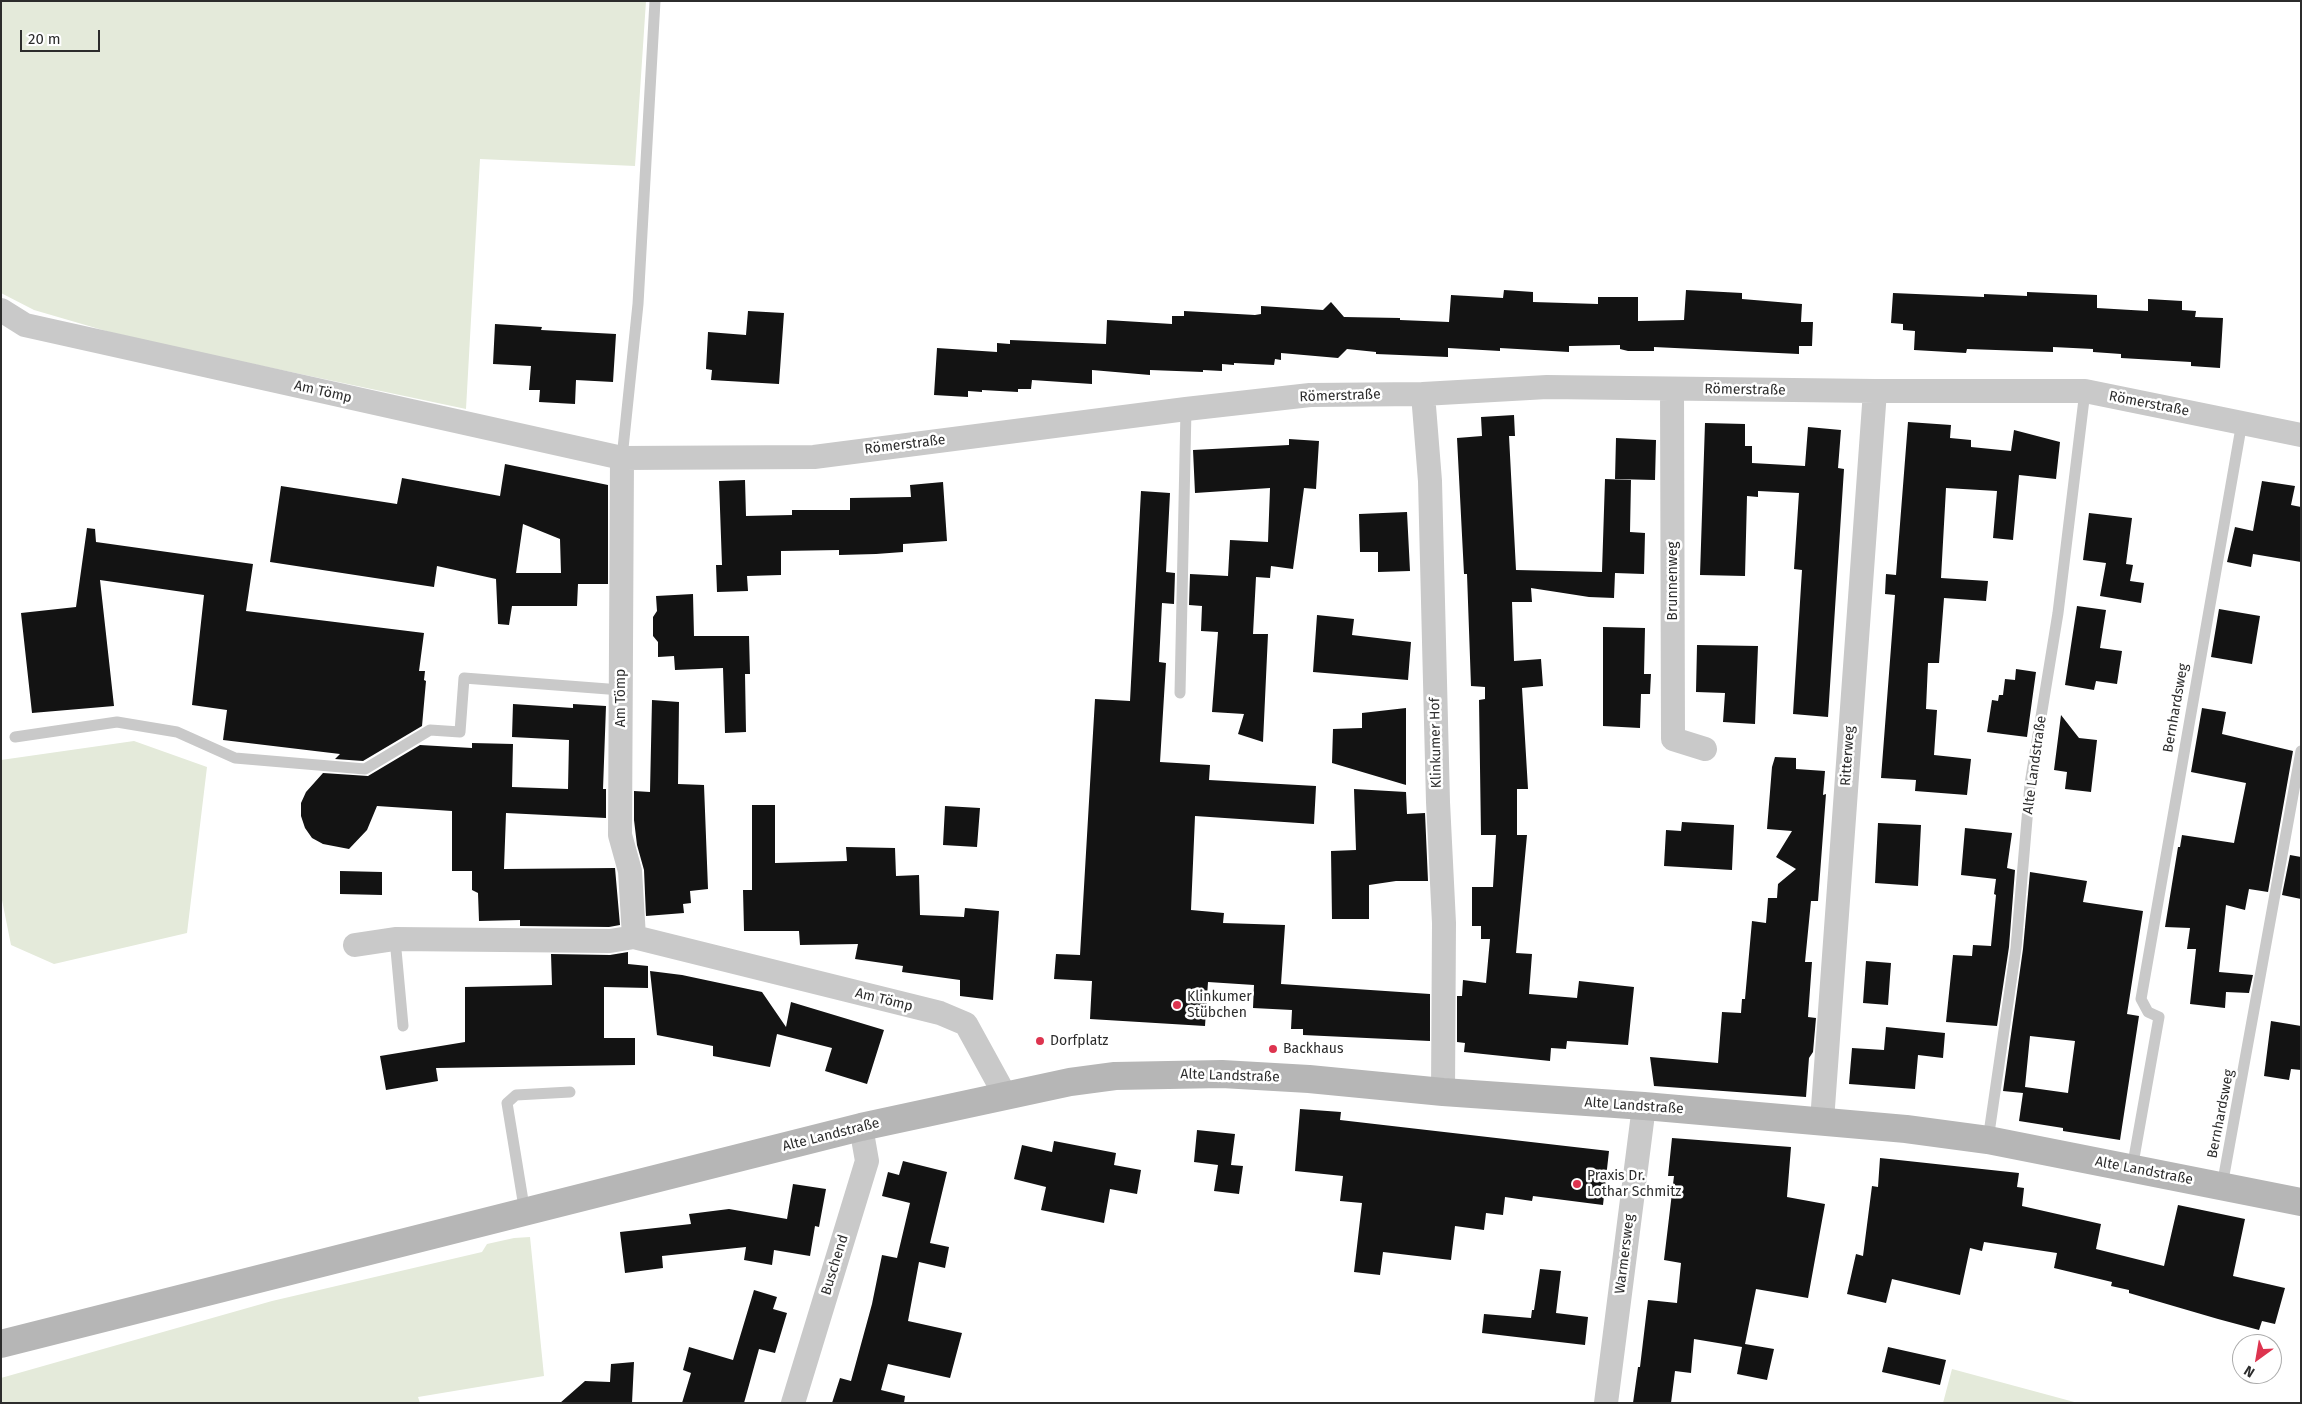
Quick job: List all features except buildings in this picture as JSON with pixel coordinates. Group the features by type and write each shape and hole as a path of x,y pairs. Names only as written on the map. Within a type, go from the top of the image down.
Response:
{"main road":[{"name":"Alte Landstraße","path":"1,1344 525,1213 861,1126 1070,1082 1115,1076 1163,1074 1309,1079 1442,1092 1822,1121 1988,1140 2301,1202"}],"street":[{"name":"Am Tömp","path":"1,310 25,325 622,458 620,835 630,871 634,937"},
{"name":"Römerstraße","path":"622,458 814,457 1186,409 1310,396 1423,394 1547,387 1875,391 2085,391 2301,435"},
{"name":"Brunnenweg","path":"1672,389 1673,739 1705,749"},
{"name":"Ritterweg","path":"1822,1121 1875,391"},
{"name":"Klinkumer Hof","path":"1423,394 1430,481 1437,783 1444,924 1442,1092"},
{"name":"Am Tömp","path":"355,945 395,939 610,941 634,937 940,1013 966,1024 1005,1095"},
{"name":"Warmersweg","path":"1606,1403 1644,1106"},
{"name":"Buschend","path":"793,1403 867,1161 861,1126"}],"lane":[{"name":"Am Tömp","path":"622,458 638,304 655,1"},
{"name":"Alte Landstraße","path":"1988,1140 2016,948 2030,784 2058,613 2085,391"},
{"path":"1180,693 1186,409"},
{"name":"Bernhardsweg","path":"2132,1169 2159,1017 2148,1012 2141,999 2242,422"},
{"path":"15,737 117,722 177,732 235,758 365,769 430,730 460,732 464,678 621,690"},
{"name":"Bernhardsweg","path":"2222,1186 2301,751"},
{"path":"395,939 403,1026"},
{"path":"525,1213 508,1103 516,1095 570,1092"}],"green space":[{"path":"1,1 646,1 635,166 480,159 466,409 130,338 34,310 1,293"},
{"path":"134,741 207,767 187,933 54,964 11,945 1,895 1,760"},
{"path":"530,1237 544,1376 418,1397 420,1403 1,1403 1,1378 272,1301 482,1252 487,1244 514,1238"},
{"path":"1952,1369 2078,1403 1943,1403"}],"place":[{"name":"Klinkumer Stübchen","path":"1177,1005"},
{"name":"Dorfplatz","path":"1040,1041"},
{"name":"Backhaus","path":"1273,1049"},
{"name":"Praxis Dr. Lothar Schmitz","path":"1577,1184"}]}
